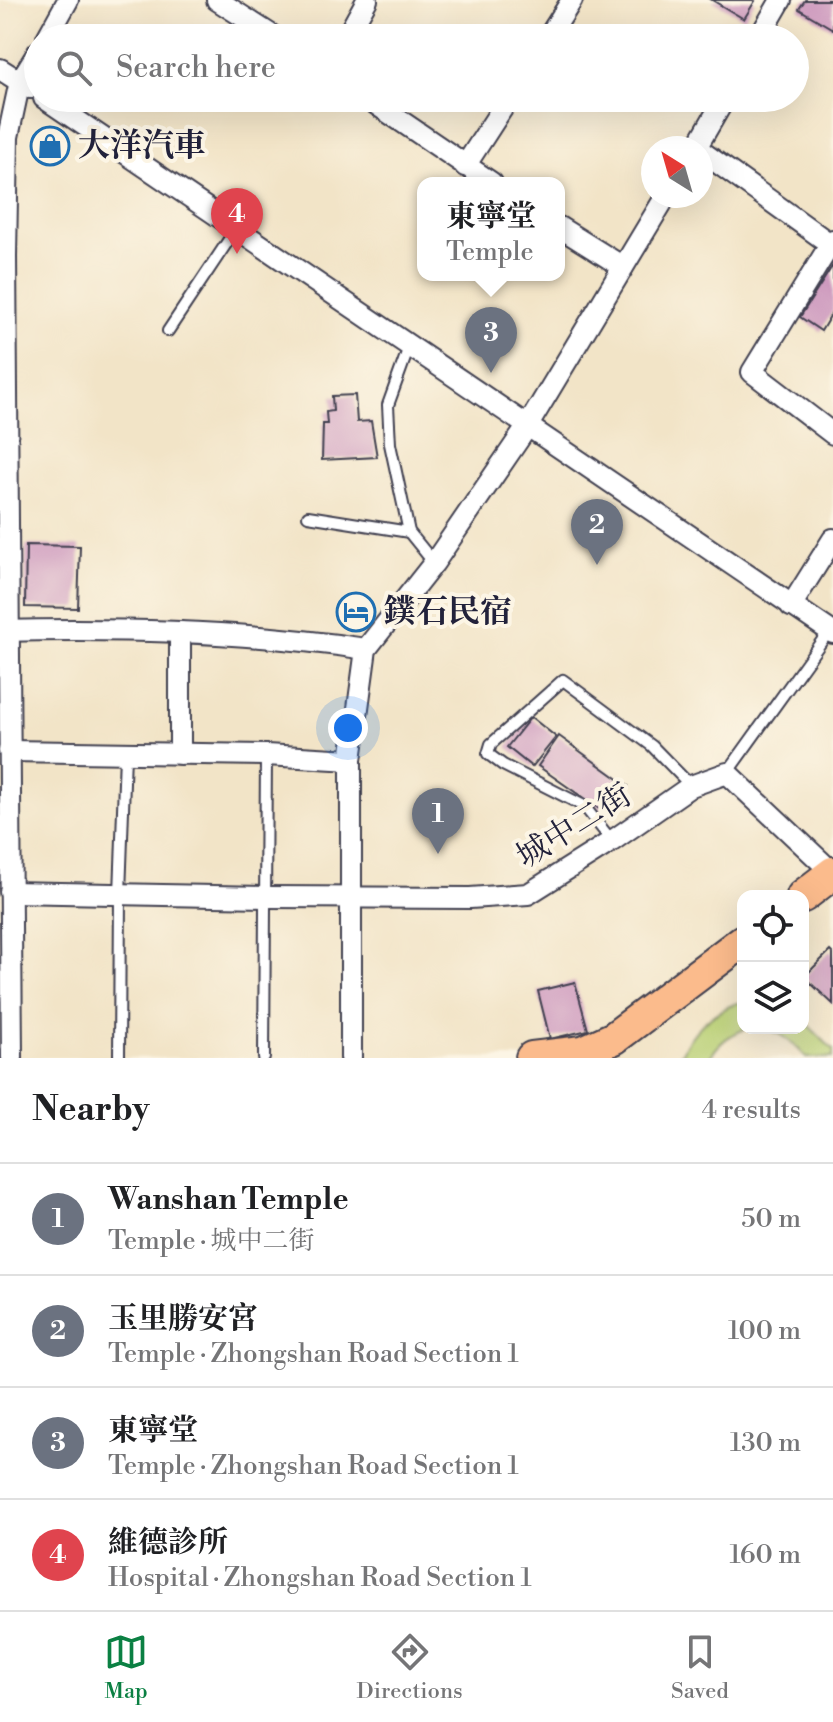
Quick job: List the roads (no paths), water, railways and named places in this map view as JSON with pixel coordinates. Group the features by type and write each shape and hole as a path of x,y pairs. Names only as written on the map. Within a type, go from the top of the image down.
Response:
{"main road":[{"path":"809,891 833,873"},
{"path":"532,1058 584,1055 614,1038 737,946"}],"street":[{"path":"55,24 68,0"},
{"path":"217,0 254,24"},
{"path":"354,24 367,0"},
{"path":"557,24 572,0"},
{"path":"767,24 781,0"},
{"path":"0,69 24,84"},
{"path":"12,1058 10,892 5,841 9,751 4,631 3,256 8,137 24,75"},
{"path":"65,112 831,632"},
{"path":"387,112 482,177"},
{"path":"465,166 500,112"},
{"path":"704,136 717,112"},
{"path":"713,160 832,243 752,372 833,434"},
{"path":"351,1058 351,760 366,649 434,563 527,427 659,208"},
{"path":"565,231 623,267"},
{"path":"791,606 833,539"},
{"path":"4,631 180,632 289,637 366,649"},
{"path":"180,632 180,754"},
{"path":"9,751 266,755 351,760"},
{"path":"727,773 833,873"},
{"name":"城中二街","path":"10,892 470,898 528,894 691,786 727,773"}],"lane":[{"path":"168,331 236,229"},
{"path":"409,347 388,405 390,444 409,532 434,563"},
{"path":"308,516 409,532"},
{"path":"727,773 831,632"},
{"path":"612,841 584,806 503,765 488,754 491,744 563,680 652,746 691,786"},
{"path":"119,1058 125,754"},
{"path":"264,1058 266,755"}],"place":[{"name":"大洋汽車","path":"50,146"},
{"name":"維德診所","path":"237,254"},
{"name":"東寧堂","path":"491,373"},
{"name":"玉里勝安宮","path":"597,565"},
{"name":"鏷石民宿","path":"356,612"},
{"name":"Wanshan Temple","path":"438,854"}]}
